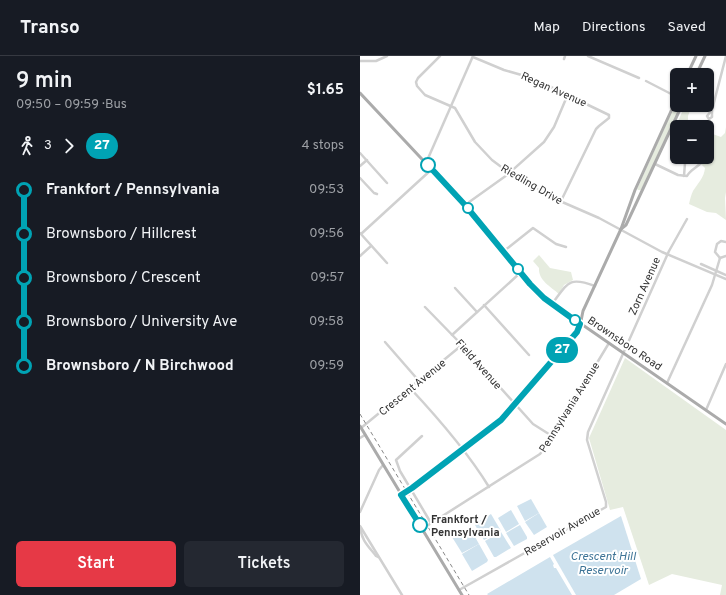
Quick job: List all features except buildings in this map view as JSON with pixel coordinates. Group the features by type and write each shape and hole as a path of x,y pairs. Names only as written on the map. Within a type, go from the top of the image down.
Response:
{"main road":[{"path":"690,68 695,56"},
{"path":"699,68 705,56"},
{"name":"Brownsboro Road","path":"360,93 465,205 540,294 580,324 609,342 726,424"},
{"path":"401,495 501,420 577,332 583,312 621,229 635,190 670,112"},
{"path":"621,229 626,225 632,213 679,112"},
{"path":"360,427 462,595"}],"street":[{"path":"360,61 376,61 387,56"},
{"path":"440,56 420,75 416,80 416,83 425,95 452,106"},
{"path":"426,163 473,56"},
{"name":"Regan Avenue","path":"473,56 504,70 532,78 568,94 610,116 608,120 596,129 561,202"},
{"path":"588,56 639,78"},
{"path":"695,56 703,60"},
{"path":"714,102 726,56"},
{"path":"646,81 670,93"},
{"path":"465,205 515,168 548,137 554,128 568,94"},
{"name":"Riedling Drive","path":"452,106 456,110 471,137 496,163 553,198 621,229"},
{"path":"360,153 387,183"},
{"path":"360,166 367,160"},
{"path":"655,164 678,175 686,176"},
{"path":"685,164 684,168 686,176"},
{"path":"686,176 700,164"},
{"path":"515,168 518,176"},
{"path":"387,263 360,234 432,169"},
{"path":"360,178 374,193 377,194"},
{"path":"687,219 676,237 668,255 726,279"},
{"path":"504,251 533,228 556,244 566,247"},
{"name":"Zorn Avenue","path":"621,229 668,255 624,353"},
{"path":"720,258 715,252 717,244 721,241 726,242"},
{"path":"360,256 371,246"},
{"path":"720,258 726,256"},
{"path":"667,383 716,275 720,258"},
{"path":"701,264 726,275"},
{"path":"452,335 520,272"},
{"path":"552,304 564,288 572,282 581,281 595,286"},
{"path":"455,288 477,312"},
{"path":"484,305 529,355"},
{"name":"Field Avenue","path":"425,307 462,345 533,424 552,436"},
{"path":"385,342 419,381"},
{"name":"Pennsylvania Avenue","path":"422,529 536,458 544,450 609,342"},
{"name":"Crescent Avenue","path":"360,427 462,345"},
{"name":"Reservoir Avenue","path":"459,590 606,507 606,502 587,438 624,353"},
{"path":"706,410 726,364"},
{"path":"410,388 448,430 477,467 489,487"},
{"path":"360,438 365,435"},
{"path":"422,436 396,460 400,471 431,523"},
{"path":"360,512 379,470 383,465"},
{"path":"360,501 365,502"},
{"path":"361,527 402,595"}],"shaded area":[{"path":"672,112 678,112 674,120 670,120 670,128 641,190 637,189"},
{"path":"682,112 689,112 688,120 679,120"},
{"path":"726,127 726,220 716,213 707,212 689,204 693,191 702,178 704,172 705,168 701,164 714,164 714,134 721,137 725,133"},
{"path":"539,255 550,268 571,272 573,280 564,285 559,294 543,280 539,272 539,268 533,261"},
{"path":"625,358 726,430 726,595 720,595 722,585 672,574 649,585 623,507 610,510 589,438"}],"water":[{"path":"531,499 539,513 525,521 517,506"},
{"path":"511,510 519,524 506,532 498,518"},
{"path":"539,513 547,527 534,535 525,522"},
{"path":"491,514 501,531 484,540 475,525"},
{"name":"Crescent Hill Reservoir","path":"621,516 641,579 614,595 576,595 553,555"},
{"path":"520,525 527,539 514,546 506,533"},
{"path":"470,528 479,544 462,553 452,537"},
{"path":"501,532 511,548 494,557 485,541"},
{"path":"479,544 488,560 472,571 462,554"},
{"name":"Crescent Hill Reservoir","path":"550,557 554,564 554,568 556,568 572,595 487,594"}],"railway":[{"path":"360,414 469,595"}],"bus line":[{"name":"27","path":"420,525 401,495 501,420 577,332 580,326 580,324 544,298 530,284 465,205 428,165"}],"place":[{"name":"Frankfort / Pennsylvania","path":"420,525"}]}
